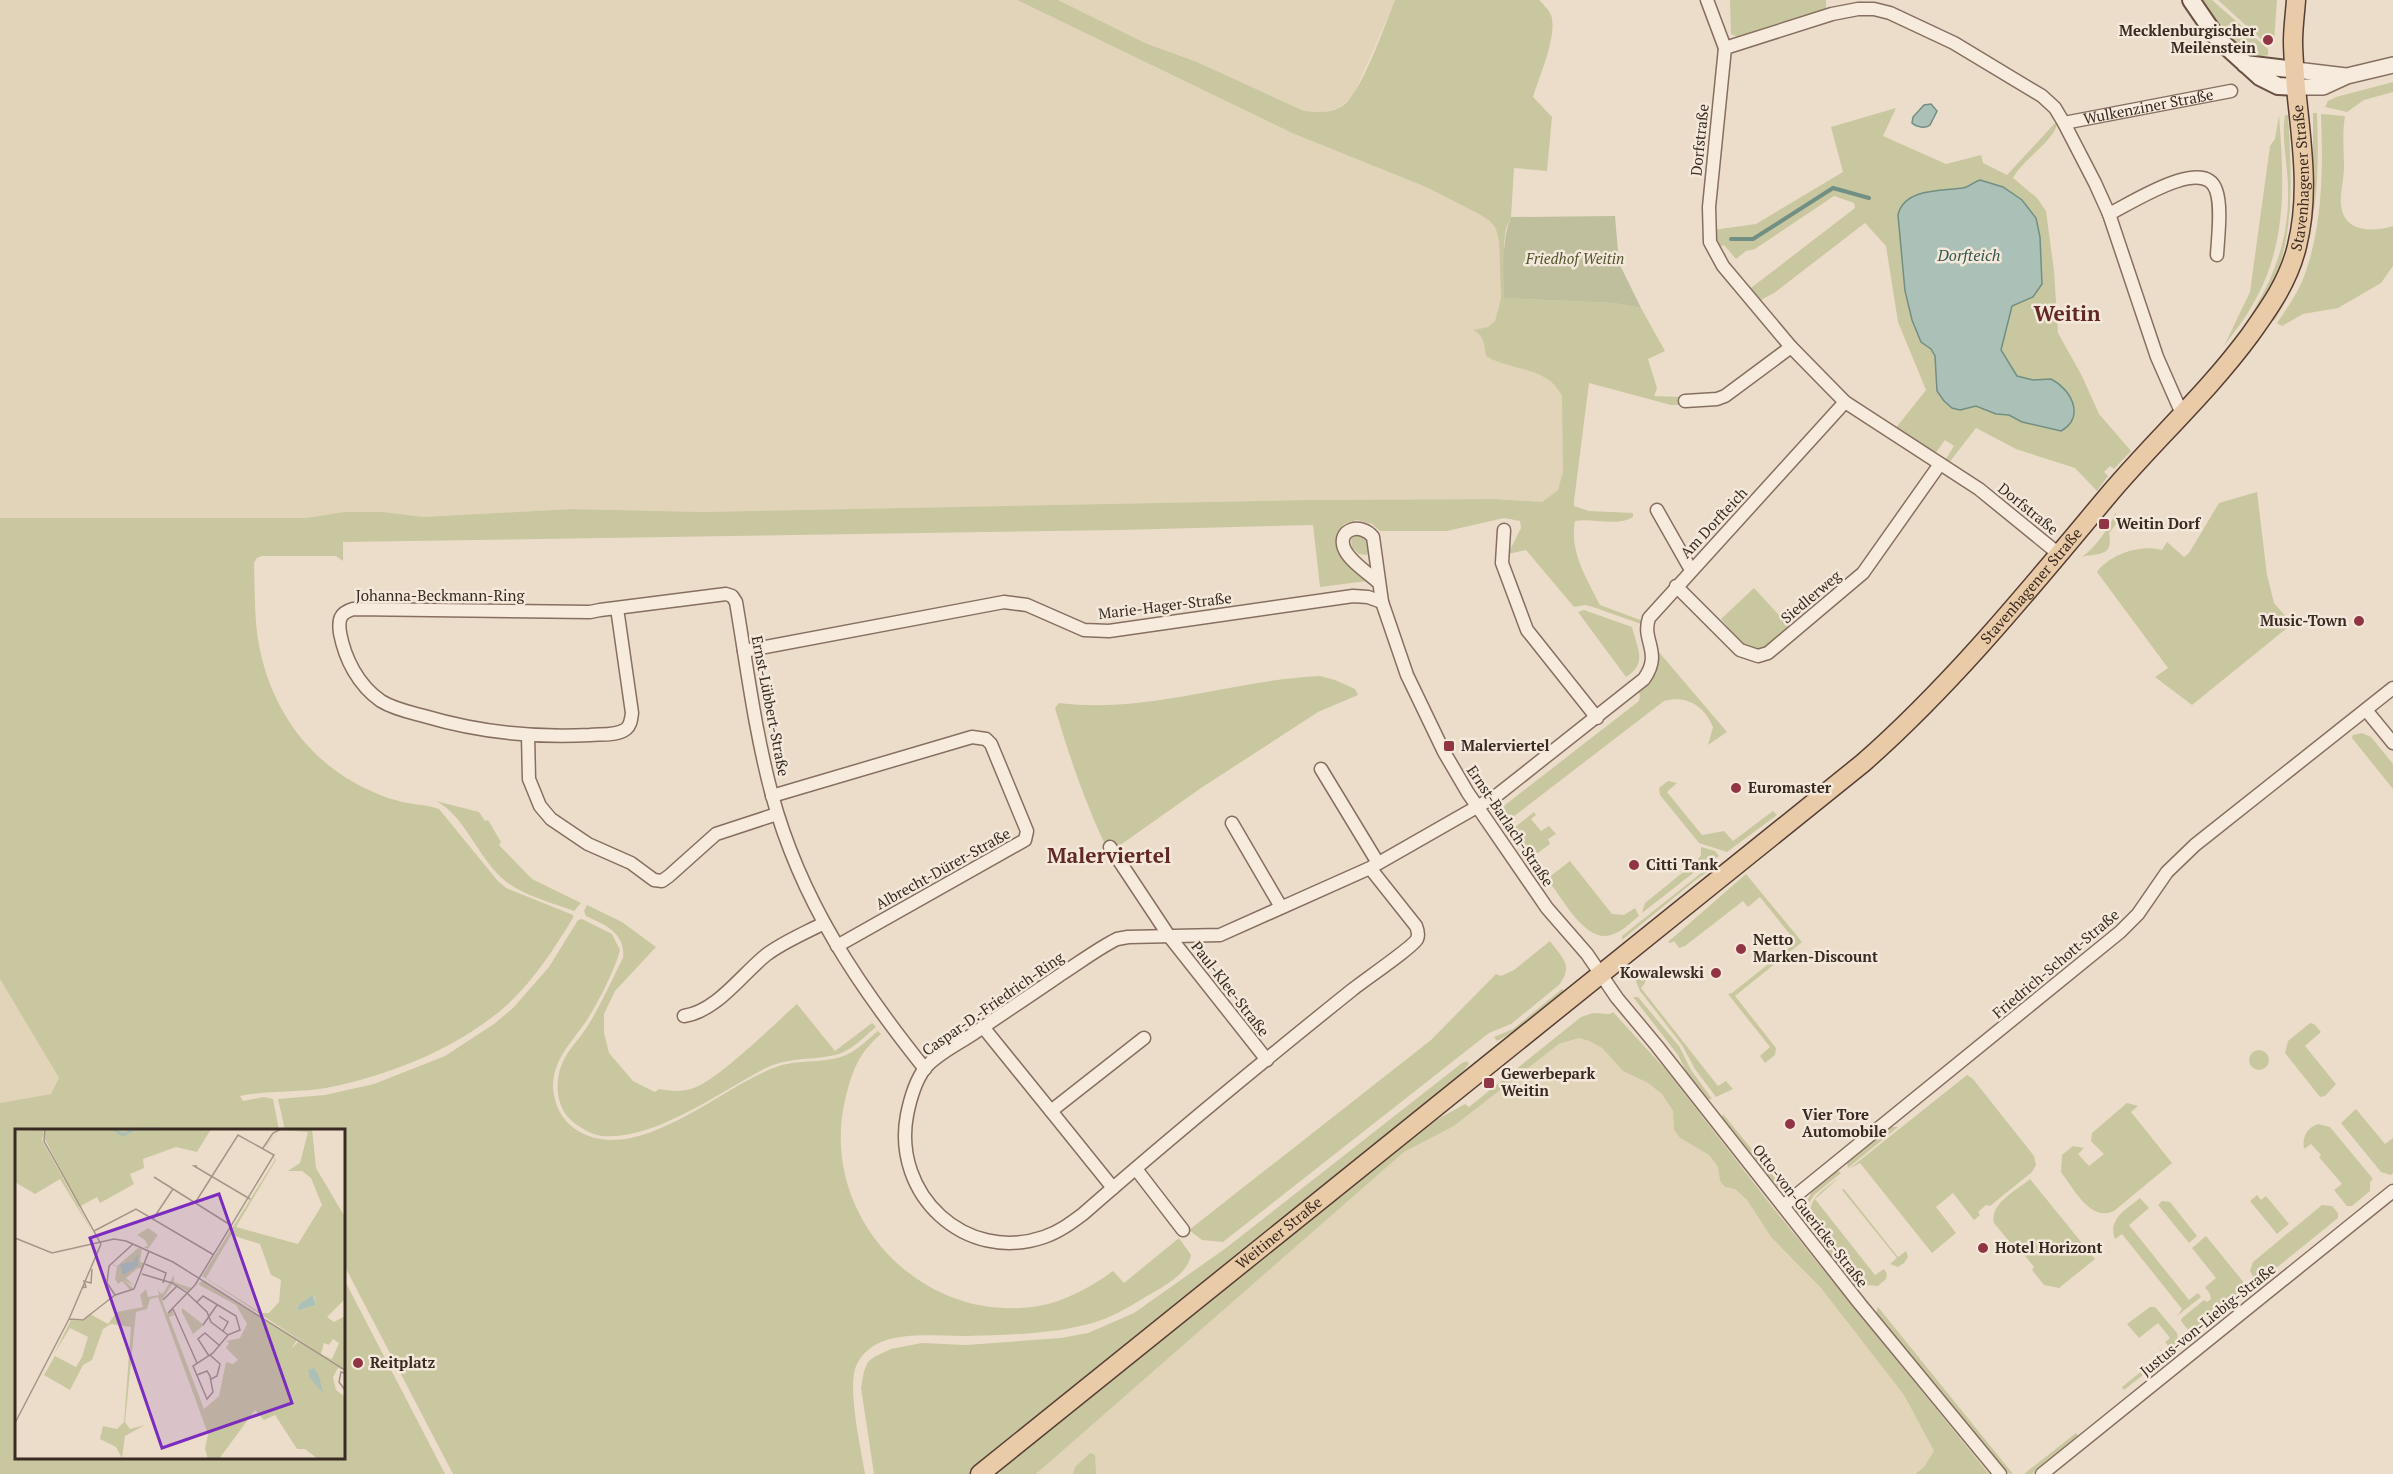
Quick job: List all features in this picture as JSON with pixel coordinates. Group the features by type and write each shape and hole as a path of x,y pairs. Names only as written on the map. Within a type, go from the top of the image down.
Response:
{"main road":[{"path":"2191,0 2217,38 2245,64 2296,79"},
{"name":"Stavenhagener Straße","path":"1578,992 1855,770 1896,734 2060,555 2113,490 2185,413 2252,333 2277,296 2290,269 2298,244 2304,181 2293,42 2296,0"},
{"name":"Weitiner Straße","path":"980,1474 1578,992"}],"street":[{"path":"1707,0 1725,48 1832,15 1858,9 1874,9 1954,43 2042,96 2055,108 2064,123 2109,214 2157,357 2185,413"},
{"name":"Dorfstraße","path":"1725,48 1709,207 1710,242 1723,266 1791,347 1845,402 1979,489 2060,555"},
{"path":"2296,79 2347,76 2393,65"},
{"name":"Wulkenziner Straße","path":"2064,123 2231,91"},
{"path":"2109,214 2182,178 2204,176 2212,181 2218,196 2217,255"},
{"path":"1685,401 1717,399 1725,396 1791,347"},
{"name":"Am Dorfteich","path":"1644,679 1653,659 1648,623 1691,570 1845,402"},
{"name":"Siedlerweg","path":"1677,586 1740,650 1758,656 1768,652 1863,573 1940,464"},
{"path":"1657,510 1691,570"},
{"path":"1504,530 1502,563 1527,630 1597,718"},
{"name":"Ernst-Barlach-Straße","path":"1378,582 1382,602 1407,675 1444,752 1478,808 1547,908 1587,954 1600,974"},
{"name":"Johanna-Beckmann-Ring","path":"617,608 632,713 631,723 627,729 617,733 528,735 448,723 397,709 366,688 351,668 342,645 339,625 340,617 344,612 353,609 590,612 617,608 726,594 732,596"},
{"name":"Ernst-Lübbert-Straße","path":"732,596 736,602 754,717 772,796 806,888 862,987 925,1069"},
{"name":"Marie-Hager-Straße","path":"744,651 1004,602 1027,605 1084,630 1109,631 1353,596 1368,597 1382,602"},
{"name":"Caspar-D.-Friedrich-Ring","path":"1374,866 1416,926 1417,939 1150,1155 1064,1228 1044,1237 1022,1242 980,1239 962,1231 930,1206 918,1189 909,1169 905,1145 909,1103 925,1069 983,1027 1118,939 1220,934 1374,866 1496,796 1644,679"},
{"name":"Friedrich-Schott-Straße","path":"1783,1206 2121,932 2138,914 2167,872 2195,845 2393,688"},
{"path":"2366,710 2393,743"},
{"path":"528,735 529,779 540,806 565,830 588,844 631,863 654,880 662,880 669,876 716,834 777,814"},
{"name":"Albrecht-Dürer-Straße","path":"772,796 972,737 986,739 990,744 1027,831 1024,840 837,946"},
{"path":"1321,769 1374,866"},
{"path":"1232,823 1281,907"},
{"path":"1110,847 1169,936"},
{"path":"684,1016 694,1015 708,1008 768,953 824,922"},
{"name":"Paul-Klee-Straße","path":"1169,936 1267,1060"},
{"name":"Otto-von-Guericke-Straße","path":"1600,974 1783,1206 2000,1474"},
{"path":"983,1027 1113,1188"},
{"path":"1051,1111 1144,1038"},
{"path":"1136,1169 1183,1230"},
{"name":"Justus-von-Liebig-Straße","path":"2042,1474 2392,1194"}],"shaded area":[{"path":"0,0 1017,0 1292,133 1426,187 1490,221 1496,229 1499,242 1501,298 1495,321 1488,327 1475,330 1480,333 1484,341 1486,356 1507,365 1541,374 1557,387 1562,396 1564,414 1561,482 1558,490 1542,502 1495,499 1309,500 702,512 572,509 423,517 383,512 344,512 306,518 0,518"},
{"path":"1017,0 1058,0 1145,43 1197,62 1304,111 1318,112 1332,111 1349,100 1372,58 1395,0 1539,0 1546,7 1551,15 1552,33 1533,97 1552,117 1547,171 1514,168 1511,217 1504,243 1504,298 1615,303 1641,308 1665,351 1648,359 1657,388 1654,396 1682,397 1683,405 1671,405 1589,383 1574,501 1574,506 1589,511 1633,513 1633,517 1620,521 1575,521 1574,532 1580,564 1600,605 1643,621 1641,624 1593,607 1585,605 1574,607 1526,550 1508,554 1521,528 1520,521 1504,518 1447,531 1380,531 1372,524 1357,520 1344,524 1338,531 1340,553 1349,565 1367,581 1320,587 1313,525 343,542 343,561 336,556 262,556 257,558 254,563 256,618 258,640 266,673 285,715 312,751 348,779 369,790 395,800 439,809 506,888 573,915 573,918 543,964 517,995 488,1021 445,1047 399,1068 350,1083 315,1090 240,1096 243,1101 264,1097 273,1099 279,1129 15,1129 15,1459 345,1459 345,1281 445,1474 0,1474 0,1103 51,1094 59,1078 0,979 0,518 306,518 344,512 383,512 423,517 572,509 702,512 1309,500 1495,499 1542,502 1558,490 1563,472 1562,396 1555,386 1538,374 1486,356 1481,337 1473,330 1488,327 1495,321 1501,298 1499,242 1496,229 1490,221 1479,214 1426,187 1292,133"},
{"path":"1058,0 1395,0 1354,94 1339,108 1322,113 1304,111 1197,62 1145,43"},
{"path":"1730,0 1826,0 1826,9 1738,37 1731,34"},
{"path":"2203,0 2212,0 2268,49 2268,55 2258,56 2239,46 2222,28"},
{"path":"2218,0 2277,0 2274,42 2263,41"},
{"path":"2393,82 2393,92 2364,100 2347,112 2325,107 2328,101 2336,97"},
{"path":"1896,108 1883,136 1946,164 1981,155 1983,163 2007,175 2055,123 2057,124 2050,137 2013,178 2037,198 2046,211 2054,271 2058,333 2082,376 2099,414 2131,451 2114,469 2110,466 2104,472 2108,476 2097,491 2075,468 2016,449 1976,428 1948,464 1944,462 1954,446 1945,440 1934,455 1895,429 1926,390 1898,322 1886,246 1865,223 1774,293 1757,302 1747,291 1855,208 1854,203 1834,196 1755,249 1746,251 1736,259 1724,245 1718,248 1713,230 1756,224 1843,172 1831,127"},
{"path":"2313,113 2317,113 2318,142 2316,195 2312,221 2299,271 2274,321 2272,319 2310,216 2313,182"},
{"path":"2321,114 2345,116 2341,200 2343,214 2353,226 2361,228 2377,229 2393,226 2393,266 2381,283 2338,308 2303,314 2282,326 2277,323 2303,278 2316,233 2322,173"},
{"path":"2279,115 2282,164 2281,212 2273,258 2253,304 2224,346 2250,292 2270,146 2275,139"},
{"path":"2285,115 2288,115 2291,190 2286,240 2280,264 2259,311 2223,358 2260,299 2270,279 2284,237 2288,189"},
{"path":"2257,492 2267,575 2274,603 2292,624 2192,705 2155,677 2168,668 2097,572 2110,560 2126,552 2145,548 2162,550 2167,542 2184,557 2189,553 2219,503"},
{"path":"2116,512 2116,524 2109,533 2110,541 2107,551 2082,557 2102,537"},
{"path":"1354,535 1364,536 1368,547 1367,555 1359,554 1352,548 1351,539"},
{"path":"1754,588 1790,627 1767,645 1752,650 1740,641 1721,619"},
{"path":"1584,610 1632,627 1639,661 1633,672 1626,677 1578,612"},
{"path":"1658,651 1727,732 1708,745 1713,727 1700,708 1687,701 1664,701 1505,823 1500,815 1505,805 1639,701 1638,691 1656,670"},
{"path":"1320,676 1355,689 1358,695 1318,712 1201,788 1109,853 1086,799 1067,745 1055,708 1059,703 1125,704 1255,683"},
{"path":"2362,733 2371,737 2393,764 2393,789 2352,738 2353,735"},
{"path":"1668,781 1677,783 1667,792 1702,835 1724,831 1733,841 1773,811 1777,815 1727,852 1699,843 1660,795 1659,788"},
{"path":"436,801 479,812 485,821 488,820 501,842 499,845 532,879 581,903 574,911 527,894 509,884 493,869 455,816"},
{"path":"1534,812 1536,815 1531,819 1541,831 1549,826 1556,834 1548,839 1550,844 1535,855 1527,855 1511,833"},
{"path":"1701,847 1715,851 1719,856 1697,870 1642,913 1645,903 1697,861 1701,855"},
{"path":"1725,860 1697,879 1622,940 1622,936 1700,874"},
{"path":"1570,861 1612,914 1624,915 1635,908 1639,916 1622,930 1611,935 1602,936 1585,928 1553,887 1547,884 1552,875"},
{"path":"1746,874 1802,942 1735,996 1776,1048 1775,1055 1765,1063 1760,1056 1770,1047 1728,994 1796,942 1760,897 1748,907 1743,901 1685,946 1679,948 1674,941 1668,942"},
{"path":"587,905 622,922 656,947 615,991 604,1014 604,1033 609,1053 633,1081 655,1092 659,1089 675,1091 691,1089 715,1076 797,1004 835,1051 872,1023 876,1027 844,1052 773,1065 686,1113 643,1131 622,1136 602,1136 591,1133 573,1122 564,1112 558,1094 559,1073 568,1053 587,1027 601,1002 623,958 623,949 618,936 613,931 586,916 584,911"},
{"path":"582,919 612,934 620,950 614,968 587,1020 558,1062 553,1087 555,1099 562,1116 575,1129 599,1139 625,1139 652,1132 679,1120 779,1066 830,1060 846,1055 878,1031 881,1034 867,1048 858,1062 846,1096 841,1141 847,1183 864,1222 890,1256 922,1282 961,1300 1003,1308 1048,1304 1057,1301 1082,1290 1113,1271 1124,1283 1179,1238 1191,1255 1189,1262 1180,1274 1167,1284 1117,1313 1093,1323 1027,1334 906,1336 876,1345 865,1353 856,1366 854,1376 854,1403 865,1474 453,1474 345,1267 345,1129 285,1129 278,1099 325,1095 374,1084 445,1056 494,1024 513,1008 549,967 578,920"},
{"path":"1550,941 1565,962 1566,972 1559,985 1511,1024 1489,1033 1223,1242 1202,1240 1189,1230 1431,1040 1496,974 1501,976 1514,970"},
{"path":"0,979 59,1078 52,1094 0,1103"},
{"path":"1635,979 1646,979 1641,988 1718,1086 1726,1081 1733,1089 1716,1097 1695,1069 1682,1045 1640,991"},
{"path":"1562,989 1566,992 1526,1025 1497,1041 1494,1037 1513,1029"},
{"path":"1633,997 1638,997 1679,1046 1691,1070 1712,1099 1706,1099 1688,1075 1678,1055"},
{"path":"1613,1012 1666,1070 1774,1209 1989,1474 1915,1474 1924,1467 1934,1451 1904,1395 1821,1288 1771,1237 1747,1200 1735,1189 1725,1187 1720,1181 1718,1167 1709,1155 1680,1138 1674,1130 1673,1111 1662,1094 1648,1083 1623,1071 1602,1048 1579,1038 1559,1044 1454,1126 1404,1152 1036,1474 992,1474 1418,1130 1465,1104 1469,1107 1581,1017 1593,1013 1610,1014"},
{"path":"2310,1023 2321,1032 2305,1046 2336,1084 2325,1096 2320,1097 2285,1053 2288,1041"},
{"path":"1579,1038 1602,1048 1623,1071 1648,1083 1662,1094 1673,1111 1674,1129 1680,1138 1709,1155 1718,1167 1720,1181 1725,1187 1735,1189 1747,1200 1771,1237 1821,1288 1904,1395 1934,1451 1924,1467 1914,1474 1036,1474 1404,1152 1454,1126 1559,1044"},
{"path":"2255,1050 2263,1050 2269,1056 2269,1064 2263,1070 2255,1070 2249,1064 2249,1056"},
{"path":"1467,1061 1469,1064 1450,1086 969,1474 874,1474 861,1388 864,1371 868,1362 874,1357 891,1349 922,1343 966,1345 1061,1338 1088,1333 1134,1313 1226,1248"},
{"path":"1967,1075 1973,1079 2034,1156 2036,1165 2032,1172 1990,1206 1986,1205 1978,1212 1980,1215 1974,1220 1953,1193 1936,1207 1956,1233 1932,1253 1860,1163 1849,1169"},
{"path":"2127,1103 2138,1106 2131,1112 2172,1163 2114,1211 2097,1212 2083,1202 2061,1172 2062,1155 2073,1146 2084,1148 2078,1154 2089,1166 2104,1154 2091,1141 2092,1133"},
{"path":"2356,1109 2385,1144 2393,1138 2393,1173 2391,1175 2381,1172 2341,1123"},
{"path":"1723,1114 1784,1189 1773,1185 1722,1120"},
{"path":"2318,1124 2330,1127 2373,1179 2370,1182 2370,1191 2352,1206 2347,1206 2334,1190 2342,1184 2319,1157 2321,1155 2311,1144 2304,1149 2306,1134 2310,1128"},
{"path":"1891,1127 1898,1127 1848,1168 1847,1163"},
{"path":"1837,1170 1841,1173 1814,1195 1806,1208 1803,1208 1812,1192"},
{"path":"1841,1176 1815,1199 1875,1275 1884,1269 1887,1274 1886,1279 1878,1286 1866,1285 1811,1216 1812,1203 1815,1198"},
{"path":"2030,1179 2095,1259 2059,1288 2044,1285 2022,1252 2017,1251 1994,1223 1994,1216 2000,1204"},
{"path":"1844,1189 1898,1257 1906,1251 1908,1257 1904,1263 1898,1267 1890,1264 1897,1258 1842,1190"},
{"path":"2257,1195 2261,1200 2266,1196 2289,1224 2277,1234 2250,1201"},
{"path":"2140,1198 2149,1208 2129,1225 2189,1300 2198,1293 2201,1297 2177,1316 2182,1309 2122,1234 2115,1239 2113,1232 2116,1220"},
{"path":"2162,1201 2170,1202 2197,1236 2189,1243 2158,1205"},
{"path":"2322,1205 2332,1206 2338,1213 2338,1218 2260,1281 2254,1278 2250,1271 2253,1262"},
{"path":"1804,1214 1862,1287 1856,1288 1809,1229"},
{"path":"2206,1236 2245,1284 2246,1291 2195,1332 2189,1331 2181,1321 2204,1300 2207,1302 2211,1299 2205,1287 2216,1278 2192,1248"},
{"path":"1878,1307 2013,1474 2004,1472 1876,1313"},
{"path":"2150,1307 2155,1307 2177,1333 2179,1346 2173,1352 2165,1342 2170,1338 2158,1323 2139,1338 2127,1324"},
{"path":"2158,1347 2167,1356 2124,1390 2122,1387 2163,1354"},
{"path":"2076,1433 2079,1437 2032,1474 2024,1474"},
{"path":"1090,1453 1095,1455 1096,1474 1073,1474 1075,1467"}],"green space":[{"name":"Friedhof Weitin","path":"1615,216 1619,263 1641,308 1614,303 1504,298 1504,246 1511,217"}],"water":[{"path":"1931,104 1937,111 1930,125 1921,127 1912,123 1913,117 1924,105"},
{"name":"Dorfteich","path":"1980,180 2003,187 2022,200 2036,218 2040,237 2042,284 2033,297 2012,306 2001,350 2017,376 2033,380 2051,379 2065,389 2070,396 2074,411 2069,425 2061,431 2022,422 2009,415 1996,414 1976,406 1960,410 1952,408 1937,391 1935,356 1931,349 1921,342 1912,320 1905,291 1898,215 1902,206 1916,195 1925,192 1965,187"}],"waterway":[{"path":"1731,239 1753,239 1833,188 1869,198"}],"place":[{"name":"Mecklenburgischer Meilenstein","path":"2268,40"},
{"name":"Weitin Dorf","path":"2104,524"},
{"name":"Music-Town","path":"2359,621"},
{"name":"Malerviertel","path":"1449,746"},
{"name":"Euromaster","path":"1736,788"},
{"name":"Citti Tank","path":"1634,865"},
{"name":"Netto Marken-Discount","path":"1741,949"},
{"name":"Kowalewski","path":"1716,973"},
{"name":"Gewerbepark Weitin","path":"1489,1083"},
{"name":"Vier Tore Automobile","path":"1790,1124"},
{"name":"Hotel Horizont","path":"1983,1248"},
{"name":"Reitplatz","path":"358,1363"}],"district":[{"name":"Weitin","path":"2067,314"},
{"name":"Malerviertel","path":"1109,856"}]}
